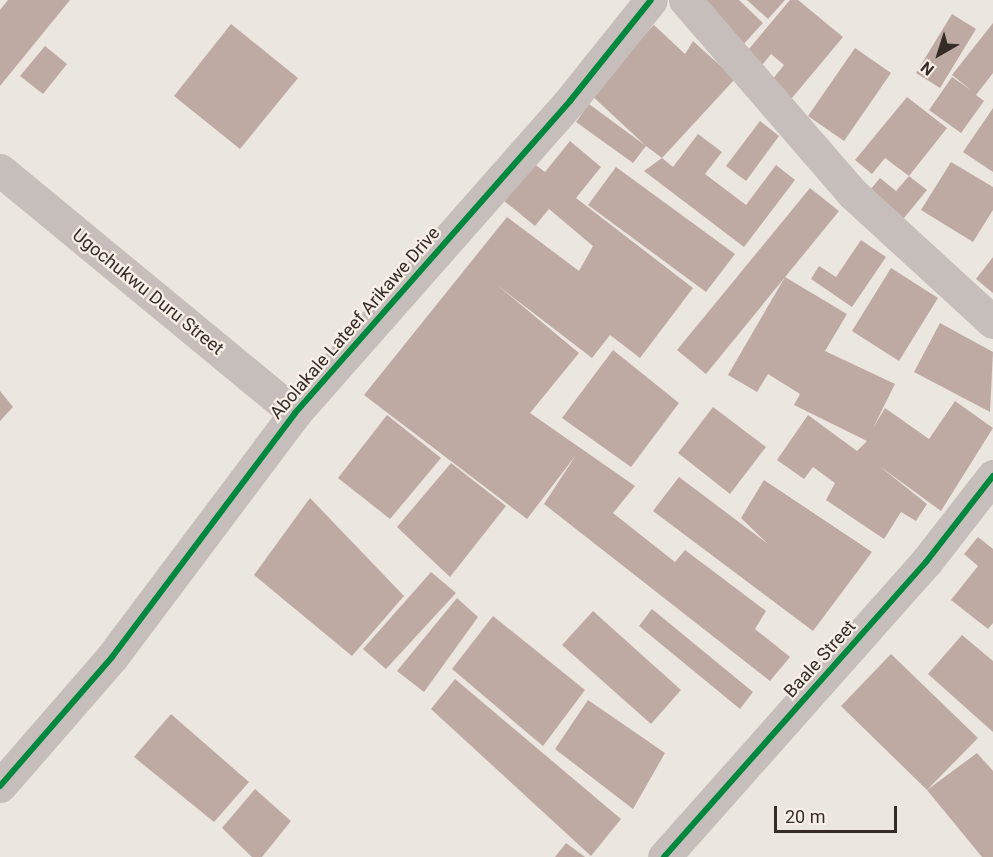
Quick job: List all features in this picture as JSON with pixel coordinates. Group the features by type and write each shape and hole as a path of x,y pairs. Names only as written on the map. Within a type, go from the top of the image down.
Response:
{"street":[{"name":"Abolakale Lateef Arikawe Drive","path":"0,786 112,657 295,413 570,101 651,0"},
{"path":"685,0 852,193 993,322"},
{"name":"Ugochukwu Duru Street","path":"0,170 295,413"},
{"name":"Baale Street","path":"664,857 926,562 993,476"}],"building":[{"path":"8,0 70,0 0,86 0,10"},
{"path":"698,0 739,0 763,23 741,47"},
{"path":"747,0 785,0 768,19"},
{"path":"790,0 798,0 843,37 792,98 772,80 784,65 771,54 759,69 743,56"},
{"path":"952,14 976,29 940,88 916,73"},
{"path":"993,23 993,73 976,95 984,101 961,133 929,110 952,77 971,90 952,75"},
{"path":"231,24 298,78 240,149 174,96"},
{"path":"654,25 685,54 693,41 735,79 662,158 589,93"},
{"path":"45,46 67,64 43,94 20,76"},
{"path":"855,48 891,73 844,141 808,116"},
{"path":"907,97 947,128 909,176 885,158 872,174 855,160"},
{"path":"589,104 646,146 633,163 576,122"},
{"path":"993,108 993,172 963,152"},
{"path":"760,121 779,136 746,181 726,166"},
{"path":"698,134 722,152 705,174 746,205 776,165 795,180 744,247 644,171 662,158 673,167"},
{"path":"570,141 601,167 576,198 693,288 640,358 610,335 592,358 497,285 579,353 530,413 635,486 613,513 675,562 685,550 766,611 755,629 790,657 770,681 544,504 576,455 527,519 364,395 507,217 579,271 593,246 549,209 535,226 503,200 533,163 545,172"},
{"path":"951,162 993,187 993,210 973,242 921,210"},
{"path":"616,167 735,254 706,292 588,205"},
{"path":"909,176 927,190 904,218 870,190 880,178 896,191"},
{"path":"810,188 839,211 706,374 677,350"},
{"path":"861,240 886,257 852,307 811,279 819,266 836,277"},
{"path":"993,257 993,293 976,279"},
{"path":"891,268 938,298 899,361 852,331"},
{"path":"785,277 847,314 825,351 895,384 873,428 885,408 929,439 955,401 993,428 941,511 878,465 927,504 916,521 901,512 884,539 826,500 835,483 813,467 804,479 777,460 808,415 857,451 867,441 794,405 800,394 768,374 757,392 728,375"},
{"path":"940,323 993,352 990,412 914,372"},
{"path":"613,350 679,403 631,467 562,418"},
{"path":"0,391 13,407 0,421"},
{"path":"713,407 766,447 730,494 678,453"},
{"path":"387,415 441,458 390,519 338,478"},
{"path":"451,463 506,506 450,577 397,527"},
{"path":"679,477 768,544 741,518 764,480 872,552 813,631 653,511"},
{"path":"310,498 404,596 352,656 254,575"},
{"path":"978,537 993,549 993,623 988,629 951,600 978,566 964,554"},
{"path":"431,572 456,593 386,669 363,649"},
{"path":"457,598 478,617 424,692 397,671"},
{"path":"652,609 753,692 740,709 639,626"},
{"path":"593,611 681,690 651,724 562,645"},
{"path":"493,616 585,690 543,746 452,669"},
{"path":"962,635 993,661 993,732 928,674"},
{"path":"891,654 978,738 927,790 841,706"},
{"path":"455,679 621,819 591,856 431,709"},
{"path":"588,700 665,753 633,809 555,749"},
{"path":"171,714 249,782 214,822 134,757"},
{"path":"977,753 993,771 993,857 982,857 927,790"},
{"path":"255,789 291,821 262,857 252,857 222,828"},
{"path":"566,843 585,857 555,857"}],"cycle path":[{"path":"0,786 112,657 295,413 570,101 651,0"},
{"path":"664,857 926,562 993,476"}]}
